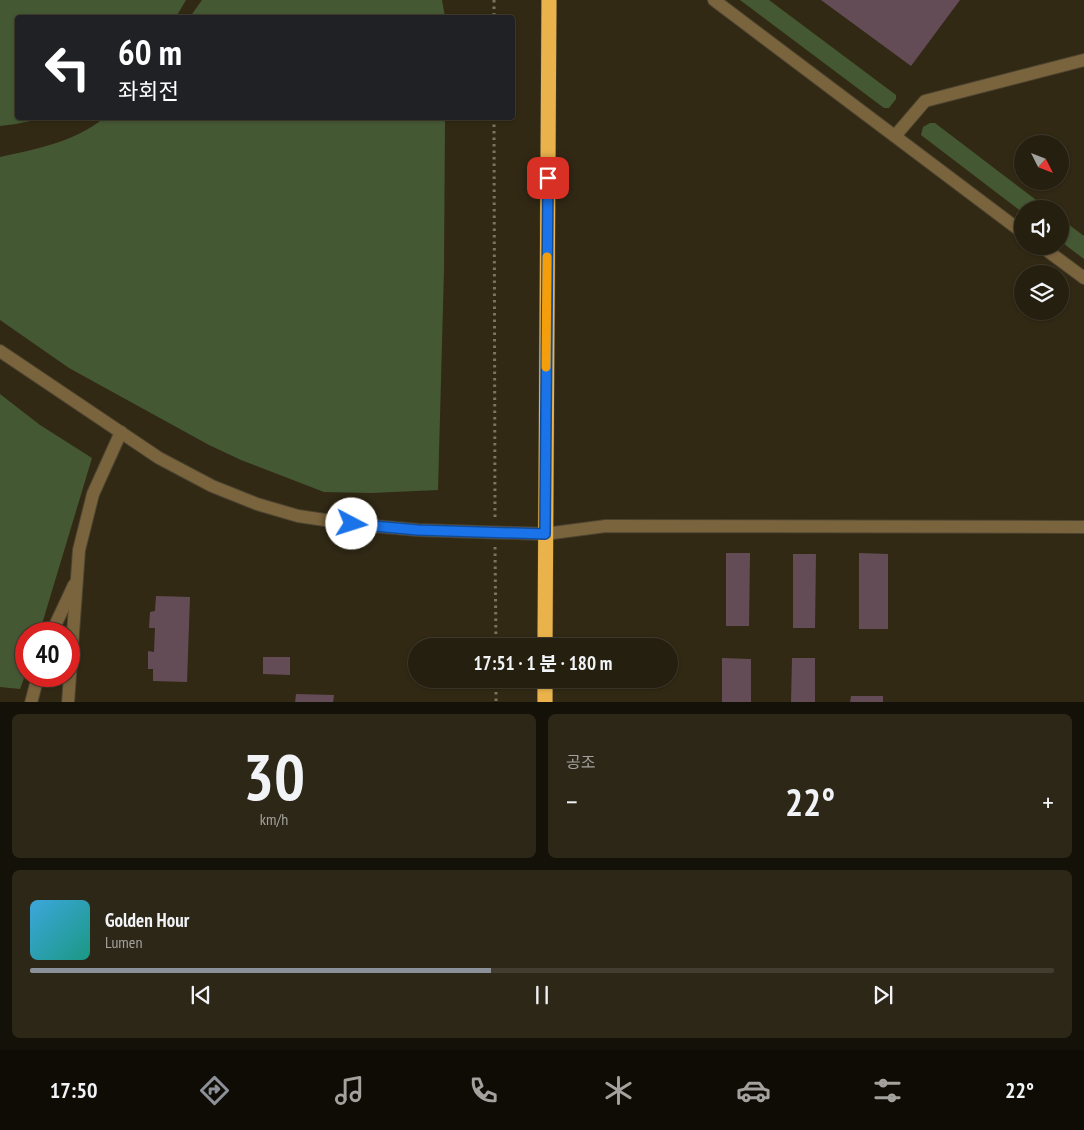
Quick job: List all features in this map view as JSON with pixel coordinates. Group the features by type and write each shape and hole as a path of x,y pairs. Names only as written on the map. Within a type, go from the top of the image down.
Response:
{"highway":[{"path":"545,638 549,0"},
{"path":"545,688 545,702"}],"street":[{"path":"714,0 1014,226"},
{"path":"895,136 926,101 1084,60"},
{"path":"1053,255 1084,278"},
{"path":"0,350 160,458 212,486 257,504 298,516 352,524 418,530 545,534 606,526 1084,528"},
{"path":"68,702 79,550 93,494 121,432"},
{"path":"57,622 77,578"},
{"path":"31,702 35,687"}],"path":[{"path":"494,0 494,15"},
{"path":"494,120 496,638"},
{"path":"496,688 496,702"}],"green space":[{"path":"0,0 186,0 177,15 15,15 15,120 35,120 0,126"},
{"path":"202,0 442,0 445,15 191,15"},
{"path":"740,0 769,0 896,95 896,99 889,108 884,108"},
{"path":"101,120 445,120 444,270 438,490 371,493 324,492 241,460 209,445 69,368 0,320 0,157 55,144 93,126"},
{"path":"930,123 935,123 1014,183 1014,190 1023,190 1036,200 1014,200 1014,206 921,135 923,127"},
{"path":"1069,225 1084,236 1084,259 1069,248"},
{"path":"0,394 40,425 92,458 43,622 15,622 15,687 21,687 20,689 0,687"}],"building":[{"path":"821,0 960,0 911,66"},
{"path":"726,553 750,553 749,626 726,626"},
{"path":"859,553 888,554 888,629 859,629"},
{"path":"793,554 816,554 815,628 793,628"},
{"path":"156,596 190,597 187,682 153,681 153,669 148,669 148,651 154,652 155,628 149,628 150,612 155,611"},
{"path":"263,657 290,657 290,675 263,674"},
{"path":"722,658 751,659 751,702 722,702"},
{"path":"792,658 815,658 815,702 791,702"},
{"path":"296,694 334,695 333,702 295,702"},
{"path":"851,696 883,696 883,702 850,702"}],"slow traffic":[{"path":"546,367 547,257"}],"route":[{"path":"352,524 418,530 545,534 548,178"}]}
